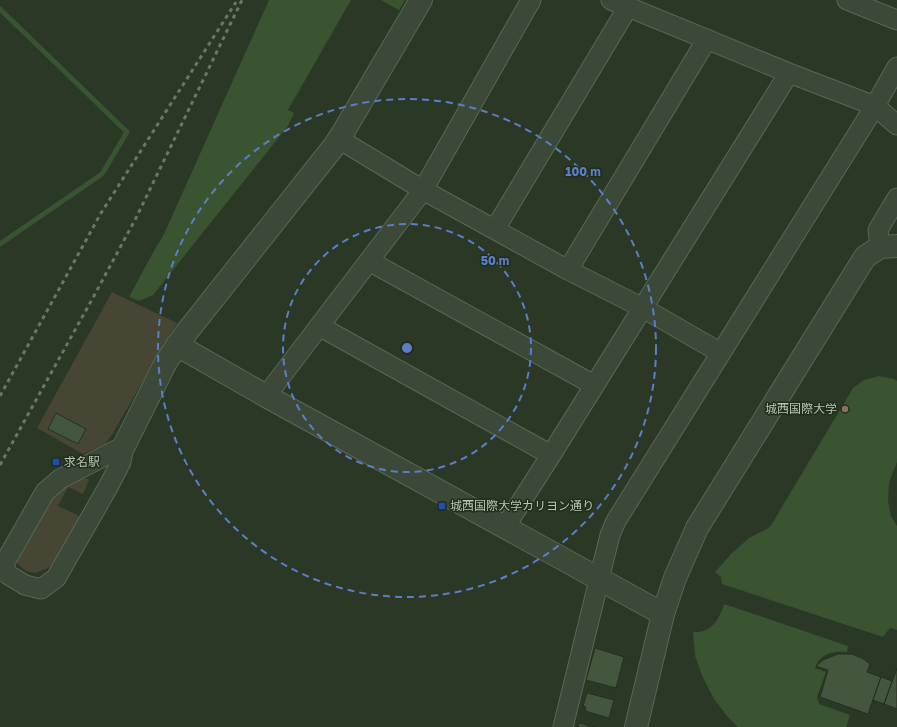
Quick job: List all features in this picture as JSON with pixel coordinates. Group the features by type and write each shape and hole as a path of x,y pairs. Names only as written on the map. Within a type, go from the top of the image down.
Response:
{"street":[{"path":"124,446 60,479 45,492 4,564 7,574 25,586 41,589 56,578 111,482 121,462 124,446 166,362 345,130 421,0"},
{"path":"266,396 423,190 532,0"},
{"path":"847,0 897,20"},
{"path":"495,230 620,4 789,73 875,106 897,125"},
{"path":"568,270 707,39"},
{"path":"563,727 610,535 616,521 875,106 897,67"},
{"path":"505,527 789,73"},
{"path":"338,139 423,190 568,270 643,308 721,353"},
{"path":"636,727 663,614 675,578 697,528 865,257 889,246 878,230 897,198"},
{"path":"369,261 594,386"},
{"path":"319,326 551,455"},
{"path":"178,345 266,396 663,614"}],"shaded area":[{"path":"269,0 351,0 288,110 294,113 288,126 153,295 139,301 129,297 164,234"},
{"path":"381,0 405,0 399,10"},
{"path":"112,292 177,323 111,436 105,444 83,454 37,428"},
{"path":"879,376 897,381 897,462 889,483 888,501 891,516 897,526 897,630 890,628 883,637 722,584 721,577 715,572 731,554 749,538 770,527 853,388 864,380"},
{"path":"83,478 89,480 83,494 68,487 58,506 81,517 56,563 35,573 26,571 18,564 15,552 54,492"},
{"path":"724,604 848,646 847,652 833,652 823,657 815,668 826,672 817,697 819,704 850,715 846,727 738,727 727,716 714,699 703,678 695,656 693,632 703,631 711,627 719,616"}],"building":[{"path":"56,413 86,429 78,444 48,429"},
{"path":"595,648 624,657 616,688 586,680"},
{"path":"838,654 851,654 862,658 870,664 867,672 881,677 868,714 820,697 828,670 816,666 823,660"},
{"path":"897,668 897,709 884,704"},
{"path":"881,677 892,681 884,704 873,700"},
{"path":"587,693 614,700 609,718 585,711 586,707 583,706"},
{"path":"579,723 595,727 578,727"}],"waterway":[{"path":"0,9 127,132 102,174 0,244"}],"railway":[{"path":"0,465 136,218 242,0"},
{"path":"0,396 101,213 236,2"}],"place":[{"name":"城西国際大学","path":"845,409"},
{"name":"求名駅","path":"56,462"},
{"name":"城西国際大学カリヨン通り","path":"442,506"}]}
